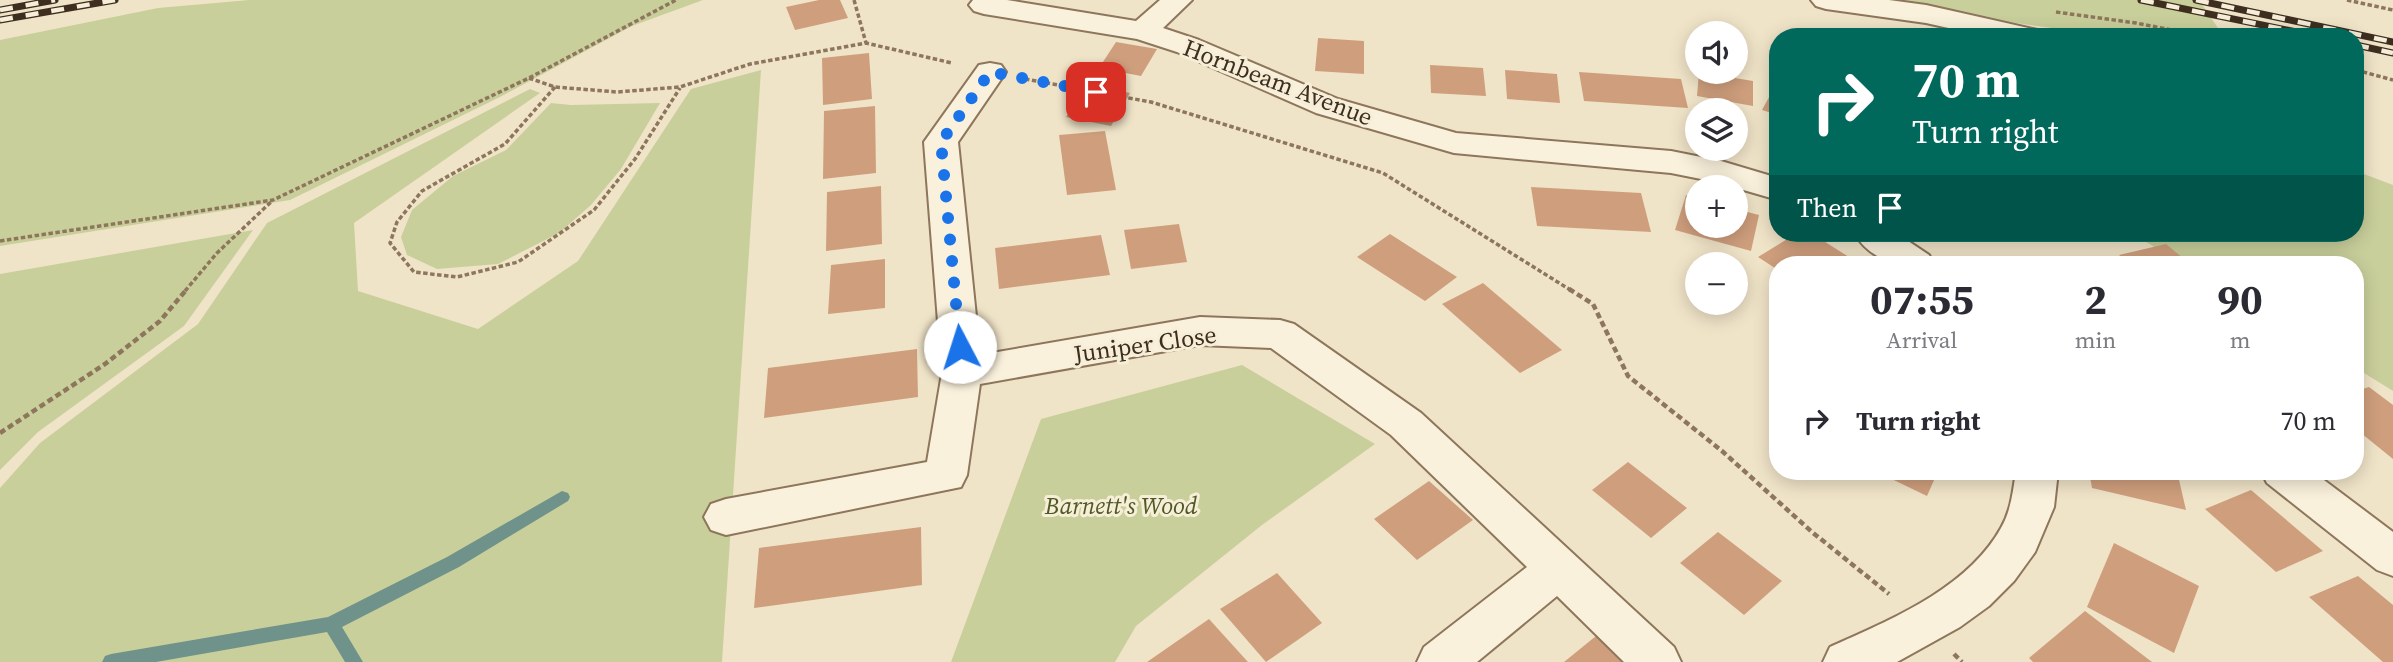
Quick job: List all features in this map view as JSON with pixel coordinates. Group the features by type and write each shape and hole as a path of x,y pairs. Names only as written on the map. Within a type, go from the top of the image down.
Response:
{"street":[{"path":"1142,31 1177,0"},
{"path":"1826,0 1926,14 1990,28"},
{"name":"Hornbeam Avenue","path":"984,5 1142,31 1188,46 1327,106 1454,143 1671,162 1721,172 1769,186"},
{"path":"726,517 946,475 962,373 941,142 990,72"},
{"path":"1885,242 1905,256"},
{"name":"Juniper Close","path":"962,373 1200,331 1280,334 1406,424 1657,662"},
{"path":"1847,662 1909,635 1987,582 2023,534 2037,480"},
{"path":"2294,480 2393,557"},
{"path":"1441,662 1559,568"}],"path":[{"path":"0,241 273,200 529,78 676,0"},
{"path":"854,0 866,43"},
{"path":"2347,0 2393,10"},
{"path":"2056,12 2161,28"},
{"path":"529,78 555,87 617,92 680,87 750,64 866,43 990,72 1151,102 1382,173 1593,304 1628,376 1722,451 1812,532 1925,624 1962,662"},
{"path":"2364,72 2393,80"},
{"path":"555,87 505,144 422,191 397,222 390,243 414,272 457,277 518,262 594,211 635,159 680,87"},
{"path":"0,433 105,364 160,321 217,253 273,200"}],"green space":[{"path":"249,0 703,0 632,26 500,97 290,200 0,246 0,40 158,8"},
{"path":"1851,0 2199,0 2218,28 2052,28"},
{"path":"761,70 722,662 0,662 0,488 40,443 198,324 267,223 530,89 540,93 354,223 358,291 478,329 578,261 691,89"},
{"path":"551,103 660,103 621,169 591,205 559,233 498,264 437,269 407,255 401,237 412,210 453,176 506,150"},
{"path":"2364,174 2393,185 2393,391 2364,373 2364,256 2170,256 2146,242 2364,242"},
{"path":"253,230 184,326 38,432 0,470 0,274"},
{"name":"Barnett's Wood","path":"1242,365 1375,444 1262,525 1136,626 1115,662 951,662 1041,419"}],"building":[{"path":"819,0 840,0 848,18 795,30 786,7"},
{"path":"1318,38 1364,41 1364,74 1315,71"},
{"path":"1116,42 1157,49 1141,76 1099,68"},
{"path":"869,53 872,99 823,105 822,58"},
{"path":"1430,65 1483,68 1486,96 1431,93"},
{"path":"1505,70 1557,74 1560,103 1507,99"},
{"path":"1579,72 1681,79 1686,98 1685,108 1584,101"},
{"path":"1748,80 1753,81 1753,106 1748,105 1748,98 1697,96 1698,84 1748,84"},
{"path":"1086,84 1130,93 1111,126 1066,117"},
{"path":"1769,97 1769,112 1762,110"},
{"path":"875,106 876,173 823,179 824,111"},
{"path":"1105,131 1116,190 1067,195 1059,135"},
{"path":"881,186 882,244 826,251 827,192"},
{"path":"1531,187 1641,193 1651,232 1537,226"},
{"path":"1685,198 1685,233 1675,230"},
{"path":"1748,212 1759,215 1751,251 1704,238 1748,238"},
{"path":"1179,224 1187,262 1131,269 1124,230"},
{"path":"1390,234 1457,277 1425,301 1357,257"},
{"path":"1101,235 1110,275 999,289 995,248"},
{"path":"1782,242 1825,242 1847,256 1769,256 1769,264 1758,257"},
{"path":"2166,244 2180,256 2120,256"},
{"path":"885,259 885,308 828,314 831,265"},
{"path":"1483,283 1562,350 1520,373 1442,304"},
{"path":"917,349 918,397 764,418 768,368"},
{"path":"2369,387 2393,405 2393,459 2364,435 2364,389"},
{"path":"1628,462 1687,508 1651,538 1592,490"},
{"path":"1894,480 1934,480 1927,496"},
{"path":"2091,480 2179,480 2186,510 2092,488"},
{"path":"1429,481 1473,520 1417,560 1374,519"},
{"path":"2251,490 2323,551 2276,572 2205,509"},
{"path":"921,527 922,585 754,608 759,548"},
{"path":"1718,532 1782,581 1744,615 1680,563"},
{"path":"2114,543 2199,586 2174,653 2087,607"},
{"path":"1277,573 1322,623 1266,662 1220,609"},
{"path":"2358,576 2393,605 2393,662 2383,662 2309,597"},
{"path":"2085,611 2152,662 2033,662 2029,658"},
{"path":"1209,619 1248,662 1147,662"},
{"path":"1596,636 1625,662 1564,662"}],"waterway":[{"path":"331,624 453,562 562,497"},
{"path":"111,662 331,624"},
{"path":"331,624 354,662"}],"railway":[{"path":"0,10 55,0"},
{"path":"0,20 115,0"},
{"path":"2141,0 2277,28"},
{"path":"2196,0 2327,28"},
{"path":"2364,36 2393,42"},
{"path":"2364,47 2393,53"}],"route":[{"path":"960,347 941,142 990,72 1096,92"}]}
